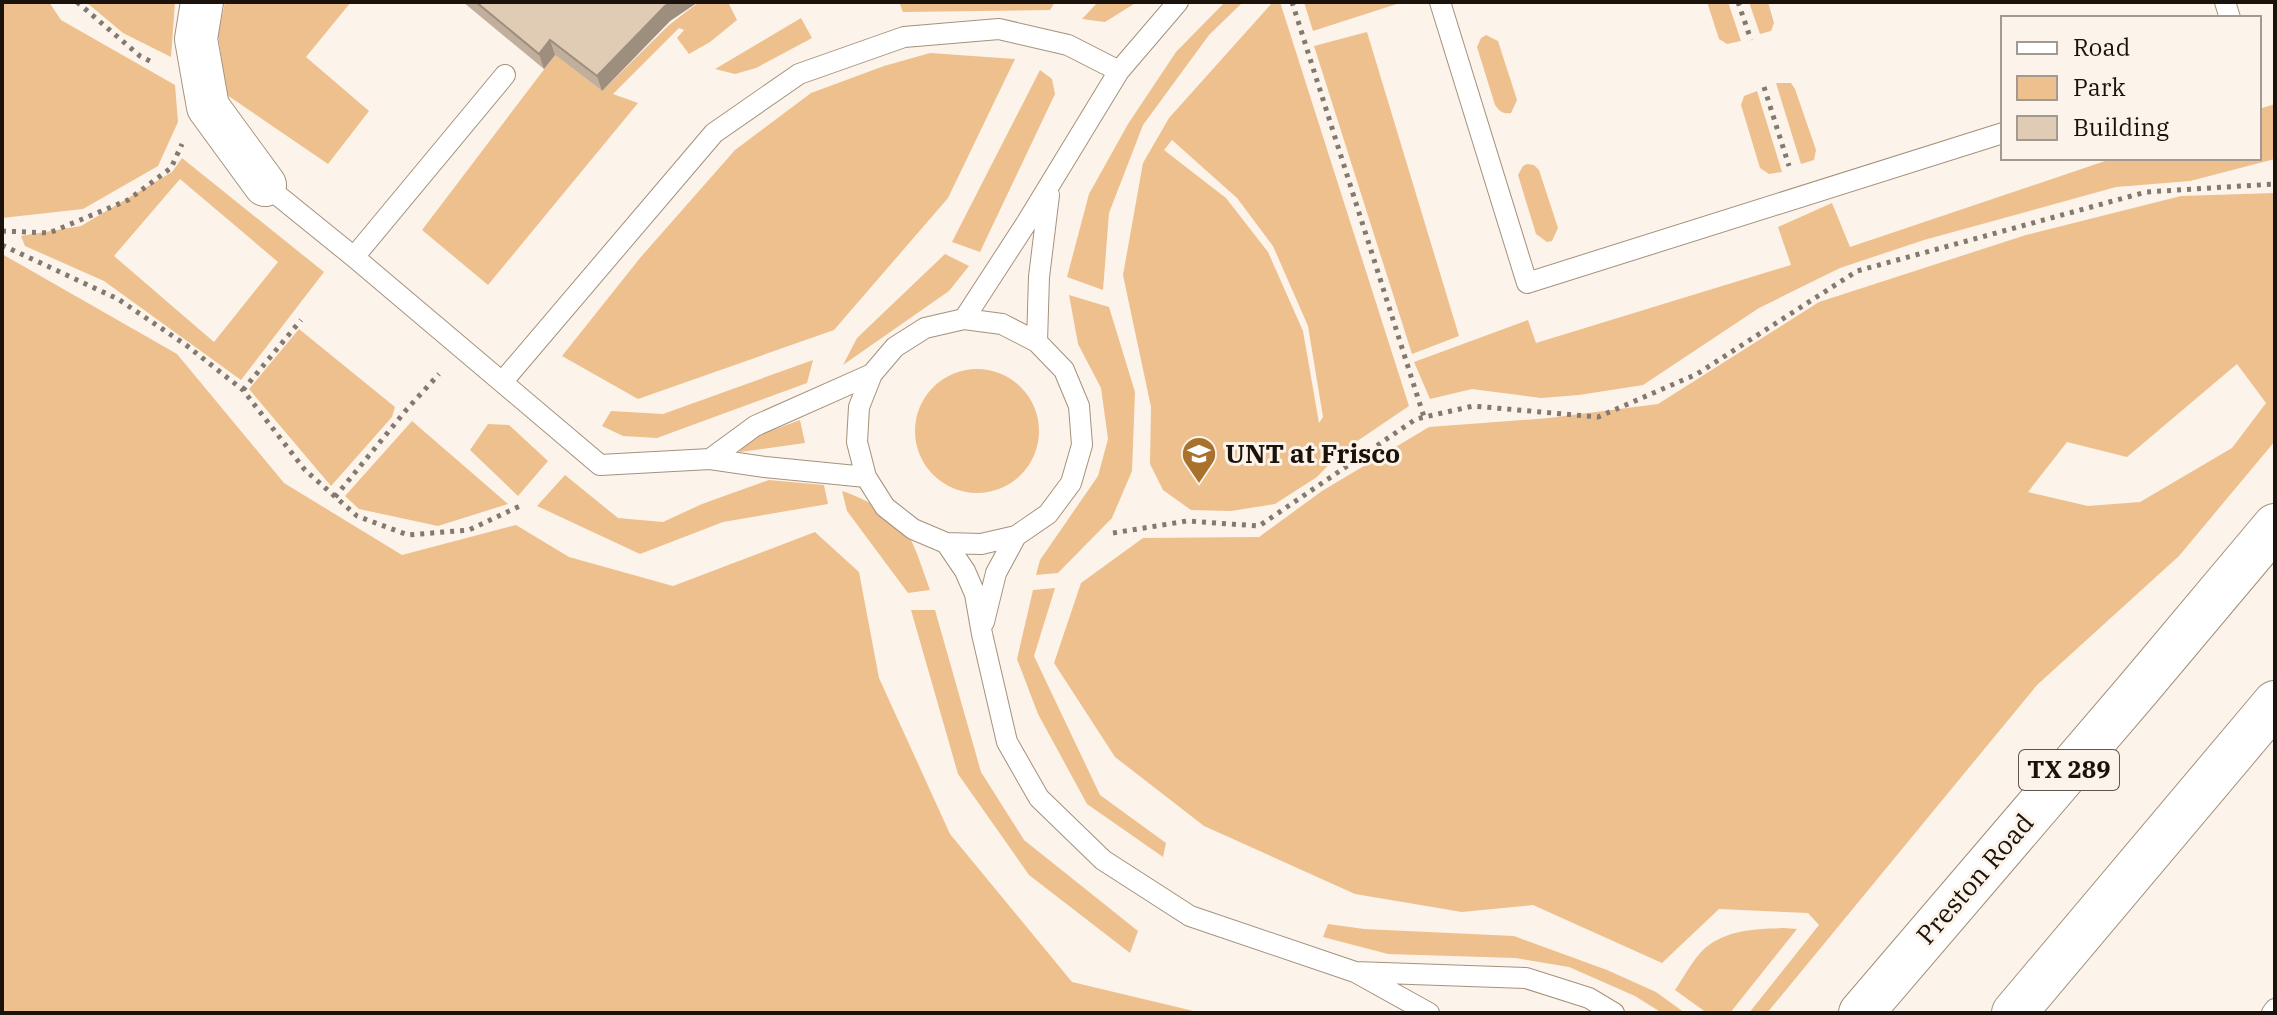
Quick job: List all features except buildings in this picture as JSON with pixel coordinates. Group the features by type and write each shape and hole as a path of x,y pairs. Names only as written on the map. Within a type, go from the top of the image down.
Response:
{"main road":[{"name":"Preston Road","path":"1861,1013 2275,526"},
{"path":"2014,1013 2275,703"}],"street":[{"path":"202,2 196,39 208,107 265,185"}],"lane":[{"path":"964,319 1119,71 1178,2"},
{"path":"1440,2 1527,283 2001,134"},
{"path":"503,381 714,133 799,74 904,37 999,29 1068,45 1119,71"},
{"path":"354,257 505,75"},
{"path":"1037,342 1039,277 1051,181"},
{"path":"265,185 600,465 710,459 866,477"},
{"path":"964,319 1002,324 1037,342 1064,370 1079,406 1082,445 1071,483 1048,514 1016,536 981,544 946,543 913,529 885,507 866,477 857,442 859,407 872,374 895,347 925,328 964,319"},
{"path":"710,459 755,426 872,374"},
{"path":"982,634 996,573 1016,536"},
{"path":"946,543 965,571 975,594 1007,742 1039,798 1103,860 1190,916 1355,972 1429,1013"},
{"path":"1355,972 1526,978 1589,998 1614,1013"}],"path":[{"path":"1292,2 1424,417"},
{"path":"1738,2 1751,40"},
{"path":"1764,87 1790,168"},
{"path":"2,231 49,233 128,200 171,168 185,136 217,118"},
{"path":"1113,533 1187,521 1259,526 1416,419 1424,417 1473,406 1598,417 1697,374 1857,271 2146,192 2275,184"},
{"path":"2,245 118,299 186,345 243,390 305,470 357,516 408,535 469,530 522,505"},
{"path":"243,390 301,320"},
{"path":"335,497 439,374"}],"green space":[{"path":"2,2 49,2 61,20 175,85 178,122 158,166 83,209 2,218"},
{"path":"86,2 175,2 171,57 123,33"},
{"path":"225,2 351,2 306,57 369,111 328,164 227,95 218,35"},
{"path":"699,2 728,2 737,20 689,54 677,38 684,30 679,28 613,94 638,103 488,285 422,230 555,55 602,91 669,25"},
{"path":"899,2 1055,2 1050,10 903,12"},
{"path":"1098,2 1137,2 1105,22 1082,19"},
{"path":"1225,2 1243,2 1209,35 1143,125 1109,213 1103,290 1067,277 1089,194 1128,124 1176,52"},
{"path":"1273,2 1280,2 1409,406 1341,452 1317,477 1275,504 1231,511 1191,510 1163,490 1150,464 1151,407 1123,275 1143,163 1169,118","holes":["1172,140 1237,198 1273,246 1308,326 1323,417 1319,423 1303,331 1268,252 1226,198 1164,150"]},
{"path":"1304,2 1403,2 1313,31"},
{"path":"1707,2 1728,2 1741,41 1727,44 1719,39"},
{"path":"1749,2 1768,2 1774,23 1771,31 1760,34"},
{"path":"801,18 812,38 756,68 735,74 715,69"},
{"path":"1367,32 1459,336 1412,354 1314,46"},
{"path":"1486,35 1498,41 1517,100 1511,113 1502,112 1495,105 1477,47"},
{"path":"930,53 1015,59 948,198 834,330 638,399 562,356 640,258 735,150 811,93"},
{"path":"1040,70 1052,79 1055,94 980,252 952,242"},
{"path":"1776,83 1791,83 1795,89 1816,150 1814,160 1801,164"},
{"path":"1757,91 1782,172 1769,174 1760,168 1741,105 1744,96"},
{"path":"2275,104 2275,159 2190,181 2116,187 1924,240 1840,268 1759,308 1643,385 1541,398 1472,389 1430,399 1414,362 1528,320 1536,343 1791,265 1778,227 1832,203 1850,247 2108,160 2261,160 2261,108"},
{"path":"182,158 324,272 241,380 104,281 25,246 21,236 81,226 172,172","holes":["180,179 278,262 214,342 114,256"]},
{"path":"1527,164 1539,170 1558,228 1552,241 1547,242 1536,234 1518,175"},
{"path":"2275,193 2275,441 2179,556 2037,685 1767,1013 1749,1013 1819,925 1808,913 1719,909 1662,963 1533,905 1462,912 1355,894 1204,826 1115,757 1054,663 1081,583 1143,538 1259,537 1322,491 1429,427 1549,418 1658,404 1819,302 2026,235 2181,196","holes":["2237,364 2266,403 2232,448 2140,502 2088,506 2028,492 2067,442 2127,457"]},
{"path":"2,254 177,354 284,483 402,555 516,525 569,557 673,586 815,532 859,572 879,678 950,834 1072,982 1202,1013 2,1013"},
{"path":"945,254 969,266 949,291 843,365 857,338"},
{"path":"1069,295 1109,307 1135,392 1132,471 1112,518 1058,573 1036,575 1040,560 1098,476 1108,439 1101,388 1078,344"},
{"path":"299,329 395,407 392,417 331,486 249,389"},
{"path":"813,360 807,383 657,438 623,436 602,426 611,411 663,414"},
{"path":"977,369 1001,374 1021,387 1034,407 1039,431 1034,455 1021,475 1001,488 977,493 953,488 933,475 920,455 915,431 920,407 933,387 953,374"},
{"path":"800,420 805,443 740,452 738,446 748,439"},
{"path":"412,421 508,504 438,526 359,509 345,496"},
{"path":"488,424 509,425 548,461 518,496 470,450"},
{"path":"565,475 618,518 663,522 769,480 824,485 828,504 723,522 640,554 537,506"},
{"path":"842,491 872,504 899,525 912,542 930,590 908,593 847,511"},
{"path":"1055,588 1034,656 1100,795 1166,843 1163,857 1087,804 1038,714 1017,659 1033,590"},
{"path":"911,610 935,610 981,772 1024,840 1138,931 1130,953 1029,875 958,774"},
{"path":"1328,924 1364,929 1514,936 1607,970 1656,992 1685,1013 1662,1013 1635,996 1569,967 1515,958 1388,954 1323,937"},
{"path":"1797,929 1730,1013 1707,1013 1675,990 1697,957 1714,942 1743,931"}],"place":[{"name":"UNT at Frisco","path":"1199,485"}]}
